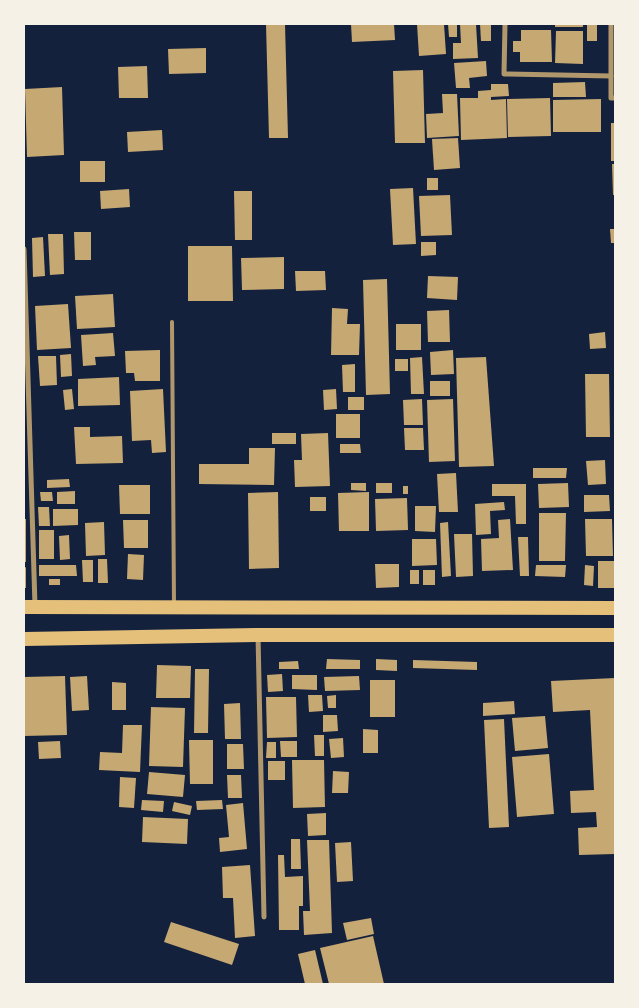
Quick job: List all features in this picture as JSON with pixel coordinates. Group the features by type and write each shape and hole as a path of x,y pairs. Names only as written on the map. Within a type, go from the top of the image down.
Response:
{"highway":[{"path":"30,607 615,608"},
{"path":"24,639 258,635 615,636"}],"street":[{"path":"505,24 504,74 611,76"},
{"path":"611,24 611,98 615,98"},
{"path":"24,249 30,607"},
{"path":"258,635 264,917"}],"lane":[{"path":"172,322 174,606"}],"building":[{"path":"266,24 285,24 288,138 269,138"},
{"path":"351,24 394,24 395,40 352,42"},
{"path":"417,24 444,24 446,54 419,56"},
{"path":"448,24 457,24 457,37 449,37"},
{"path":"460,24 476,24 478,58 453,59 453,43 461,43"},
{"path":"480,24 491,24 491,41 481,41"},
{"path":"555,24 583,24 583,27 555,27"},
{"path":"597,24 597,41 587,41 587,25"},
{"path":"521,30 551,30 552,62 520,62 520,52 513,52 513,41 521,41"},
{"path":"556,31 583,31 583,64 555,63"},
{"path":"206,48 206,73 169,74 168,49"},
{"path":"486,61 487,76 469,78 470,88 456,88 454,63"},
{"path":"147,66 148,98 119,98 118,67"},
{"path":"423,70 425,143 395,143 393,71"},
{"path":"585,82 586,97 553,97 553,83"},
{"path":"491,84 508,84 509,96 491,97 491,100 506,99 507,138 461,140 460,98 478,98 478,91 491,90"},
{"path":"62,87 64,155 27,157 25,89"},
{"path":"442,94 457,94 459,136 427,138 426,114 443,113"},
{"path":"550,98 551,136 508,137 507,99"},
{"path":"601,99 601,132 553,132 553,100"},
{"path":"611,123 615,123 615,161 611,161"},
{"path":"162,130 163,150 128,152 127,132"},
{"path":"458,138 460,168 434,170 432,139"},
{"path":"80,161 105,161 105,182 80,182"},
{"path":"612,164 615,164 615,195 613,195"},
{"path":"427,178 438,178 438,190 427,190"},
{"path":"413,188 416,244 393,245 390,189"},
{"path":"129,189 130,207 101,209 100,191"},
{"path":"234,191 252,191 252,240 235,240"},
{"path":"450,195 452,235 421,236 419,196"},
{"path":"610,229 615,229 615,243 611,243"},
{"path":"74,232 91,232 91,260 75,260"},
{"path":"48,234 63,234 64,274 50,275"},
{"path":"43,237 45,276 33,277 32,238"},
{"path":"421,242 436,242 436,255 421,256"},
{"path":"188,246 232,246 233,301 188,301"},
{"path":"284,257 284,289 242,290 241,258"},
{"path":"295,271 325,271 326,290 296,291"},
{"path":"428,276 458,277 457,300 427,298"},
{"path":"387,279 390,394 366,395 363,280"},
{"path":"113,294 115,327 77,329 75,296"},
{"path":"68,304 71,348 37,350 35,306"},
{"path":"332,308 348,309 347,324 360,324 359,355 331,355"},
{"path":"449,310 450,342 428,342 427,311"},
{"path":"396,324 421,324 421,350 396,350"},
{"path":"605,332 606,348 590,349 589,334"},
{"path":"113,333 115,356 95,357 96,365 83,366 81,335"},
{"path":"160,350 160,381 135,381 134,373 126,373 125,351"},
{"path":"453,350 454,374 431,375 430,352"},
{"path":"71,354 72,376 61,377 60,355"},
{"path":"38,356 56,356 57,385 40,386"},
{"path":"422,357 424,394 411,394 410,358"},
{"path":"486,357 494,466 459,467 456,358"},
{"path":"395,359 408,359 408,371 395,371"},
{"path":"355,364 355,392 343,392 342,365"},
{"path":"585,374 609,374 610,437 586,437"},
{"path":"119,377 120,405 78,406 78,379"},
{"path":"430,381 450,381 450,396 430,396"},
{"path":"72,389 74,409 65,410 63,390"},
{"path":"163,389 166,452 152,453 151,440 132,441 130,391"},
{"path":"336,389 337,409 324,410 323,390"},
{"path":"348,397 364,397 364,410 348,410"},
{"path":"422,399 423,425 404,425 403,400"},
{"path":"453,399 455,461 429,462 427,400"},
{"path":"336,414 360,414 360,438 336,438"},
{"path":"74,427 90,427 90,437 122,436 123,463 76,464"},
{"path":"404,428 423,428 424,450 405,450"},
{"path":"272,433 296,433 296,444 272,444"},
{"path":"328,433 330,486 295,487 294,460 302,460 301,434"},
{"path":"340,444 360,444 361,453 340,453"},
{"path":"249,448 275,448 274,485 199,484 199,464 249,464"},
{"path":"605,460 606,484 588,485 586,461"},
{"path":"533,468 567,468 566,478 533,478"},
{"path":"456,473 458,512 439,512 437,474"},
{"path":"69,479 70,487 47,488 47,480"},
{"path":"351,483 366,483 366,491 351,490"},
{"path":"376,483 392,483 392,493 376,493"},
{"path":"568,483 569,507 539,508 538,484"},
{"path":"492,484 526,484 526,524 516,524 515,496 492,496"},
{"path":"119,485 150,485 150,514 120,514"},
{"path":"403,486 408,486 408,494 403,494"},
{"path":"75,491 75,504 57,504 57,492"},
{"path":"40,492 52,492 53,501 41,501"},
{"path":"278,492 279,568 249,569 248,493"},
{"path":"369,492 369,531 339,531 338,493"},
{"path":"584,495 609,495 610,511 584,512"},
{"path":"310,497 326,497 326,511 310,511"},
{"path":"407,498 408,530 376,531 375,499"},
{"path":"504,502 505,510 490,511 491,534 476,535 475,504"},
{"path":"415,506 436,506 435,532 415,531"},
{"path":"38,507 49,507 50,526 39,526"},
{"path":"53,509 78,509 78,525 53,526"},
{"path":"539,513 566,513 565,561 539,561"},
{"path":"24,519 26,519 26,562 24,562"},
{"path":"510,519 513,570 482,571 481,539 499,538 498,520"},
{"path":"585,519 612,519 613,556 586,556"},
{"path":"123,520 148,520 148,548 124,548"},
{"path":"104,522 105,555 86,556 85,523"},
{"path":"448,522 451,576 442,577 440,523"},
{"path":"39,530 54,530 54,559 39,559"},
{"path":"454,534 472,534 473,576 456,577"},
{"path":"69,535 70,559 60,560 59,536"},
{"path":"518,537 528,537 529,576 520,576"},
{"path":"412,539 436,539 437,565 412,566"},
{"path":"128,554 144,555 143,580 127,579"},
{"path":"98,559 107,559 108,583 98,583"},
{"path":"82,560 93,560 93,582 83,582"},
{"path":"598,561 615,561 615,588 598,588"},
{"path":"375,564 399,564 399,587 376,588"},
{"path":"39,565 76,565 77,576 39,576"},
{"path":"536,565 566,565 565,577 535,576"},
{"path":"585,565 594,566 593,586 584,585"},
{"path":"26,567 26,588 24,588 24,568"},
{"path":"410,570 419,570 419,584 410,584"},
{"path":"423,570 435,570 435,585 423,585"},
{"path":"49,579 60,579 60,585 49,585"},
{"path":"327,659 360,660 360,669 326,669"},
{"path":"376,659 397,660 397,671 376,670"},
{"path":"413,660 477,662 477,670 413,668"},
{"path":"298,661 299,669 279,669 279,662"},
{"path":"157,665 191,666 190,698 156,698"},
{"path":"195,669 209,669 208,733 194,733"},
{"path":"282,674 283,691 268,692 267,675"},
{"path":"292,675 317,675 317,690 292,689"},
{"path":"65,676 67,735 24,736 24,677"},
{"path":"87,676 89,710 72,711 70,677"},
{"path":"359,676 360,690 325,691 324,677"},
{"path":"615,678 615,854 579,855 578,828 597,827 596,812 571,813 570,791 594,790 590,710 553,712 551,681"},
{"path":"370,680 395,680 395,717 370,717"},
{"path":"112,682 126,683 126,710 112,710"},
{"path":"308,695 322,695 323,711 309,712"},
{"path":"336,695 336,708 328,708 327,696"},
{"path":"266,697 296,697 297,737 267,738"},
{"path":"514,701 515,714 483,716 483,703"},
{"path":"240,703 241,739 225,739 224,704"},
{"path":"151,707 185,708 183,767 149,766"},
{"path":"323,715 337,715 338,731 323,732"},
{"path":"545,716 548,748 515,751 512,718"},
{"path":"504,719 509,827 489,828 484,720"},
{"path":"123,725 142,725 140,772 99,770 100,752 122,753"},
{"path":"363,729 378,730 378,753 363,753"},
{"path":"314,735 324,735 324,756 315,756"},
{"path":"343,738 344,757 331,758 329,739"},
{"path":"189,740 213,740 213,784 190,784"},
{"path":"60,741 61,758 39,759 38,742"},
{"path":"280,741 297,741 297,757 281,757"},
{"path":"267,742 276,742 276,758 266,758"},
{"path":"227,744 243,744 244,769 227,769"},
{"path":"549,754 554,814 517,817 512,757"},
{"path":"292,760 324,760 325,807 293,808"},
{"path":"268,761 285,761 285,780 268,780"},
{"path":"333,771 349,772 348,793 332,793"},
{"path":"149,772 185,775 183,797 147,794"},
{"path":"227,775 241,775 242,798 228,798"},
{"path":"120,777 136,778 134,808 119,807"},
{"path":"142,800 164,801 163,812 141,810"},
{"path":"222,800 223,809 197,810 196,801"},
{"path":"174,802 192,806 190,815 172,811"},
{"path":"243,803 247,849 220,852 219,838 229,837 226,805"},
{"path":"326,813 326,835 308,836 307,814"},
{"path":"143,817 188,819 187,844 142,842"},
{"path":"291,839 300,839 301,869 291,869"},
{"path":"307,840 329,840 332,933 304,935 303,911 310,911"},
{"path":"351,842 353,881 337,882 335,843"},
{"path":"278,855 284,855 285,877 303,876 303,906 299,906 299,930 279,930"},
{"path":"250,865 255,936 235,938 233,898 223,898 222,867"},
{"path":"371,918 374,934 347,940 343,923"},
{"path":"171,922 239,944 232,965 164,942"},
{"path":"373,936 384,984 329,984 320,948"},
{"path":"315,950 323,984 305,984 298,954"}]}
